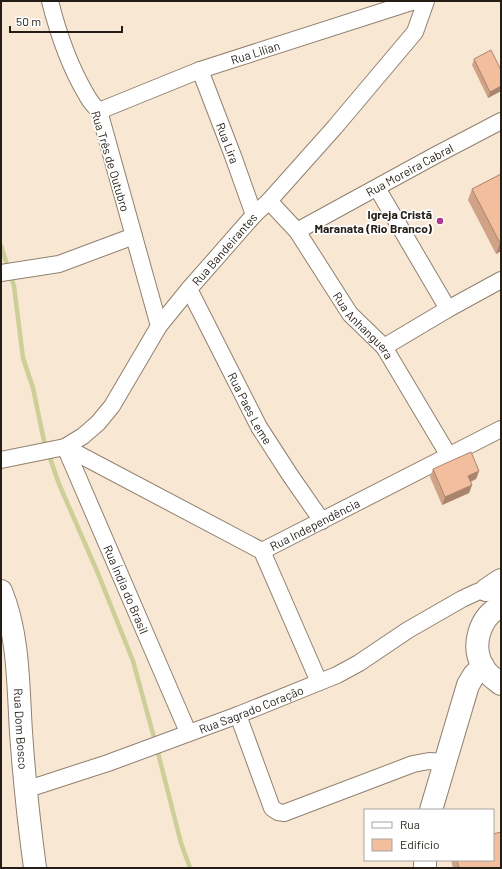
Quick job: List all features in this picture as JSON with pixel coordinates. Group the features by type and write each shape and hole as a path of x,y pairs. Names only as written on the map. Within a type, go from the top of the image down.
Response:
{"street":[{"name":"Rua Três de Outubro","path":"50,1 58,32 70,60 86,94 99,112 159,326"},
{"name":"Rua Lilian","path":"99,112 200,70 415,1"},
{"name":"Rua Bandeirantes","path":"1,460 65,447 83,436 98,422 112,406 159,326 189,289 254,215 269,202 335,128 415,32 426,1"},
{"name":"Rua Lira","path":"200,70 254,215"},
{"name":"Rua Moreira Cabral","path":"297,231 436,155 501,122"},
{"path":"377,188 448,309"},
{"name":"Rua Anhanguera","path":"269,202 297,231 350,314 384,348 450,456"},
{"path":"1,273 59,264 134,236"},
{"path":"384,348 448,309 501,280"},
{"name":"Rua Paes Leme","path":"189,289 259,427 322,521"},
{"name":"Rua Independência","path":"65,447 262,551 501,429"},
{"name":"Rua Índia do Brasil","path":"65,447 188,732"},
{"path":"262,551 319,682"},
{"name":"Rua Dom Bosco","path":"1,591 8,607 16,654 25,790 35,868"},
{"name":"Rua Sagrado Coração","path":"25,790 108,763 188,732 238,715 319,682 360,663 408,630 462,599 477,592 497,596"},
{"path":"497,596 480,629 477,641 478,654 483,666 491,677 501,684"},
{"path":"431,809 468,684 483,666"},
{"path":"238,715 272,808 278,812 284,813 413,764 429,760 445,762"}],"building":[{"path":"491,50 501,70 501,86 490,92 474,59"},
{"path":"501,174 501,242 500,243 472,189"},
{"path":"471,452 479,471 468,476 472,485 445,497 433,469"},
{"path":"501,832 501,868 459,868 457,861 494,861 494,834"}],"waterway":[{"path":"1,246 14,286 23,358 33,388 44,441 59,484 97,571 133,661 181,843 190,868"}],"place":[{"name":"Igreja Cristã Maranata (Rio Branco)","path":"440,221"}]}
